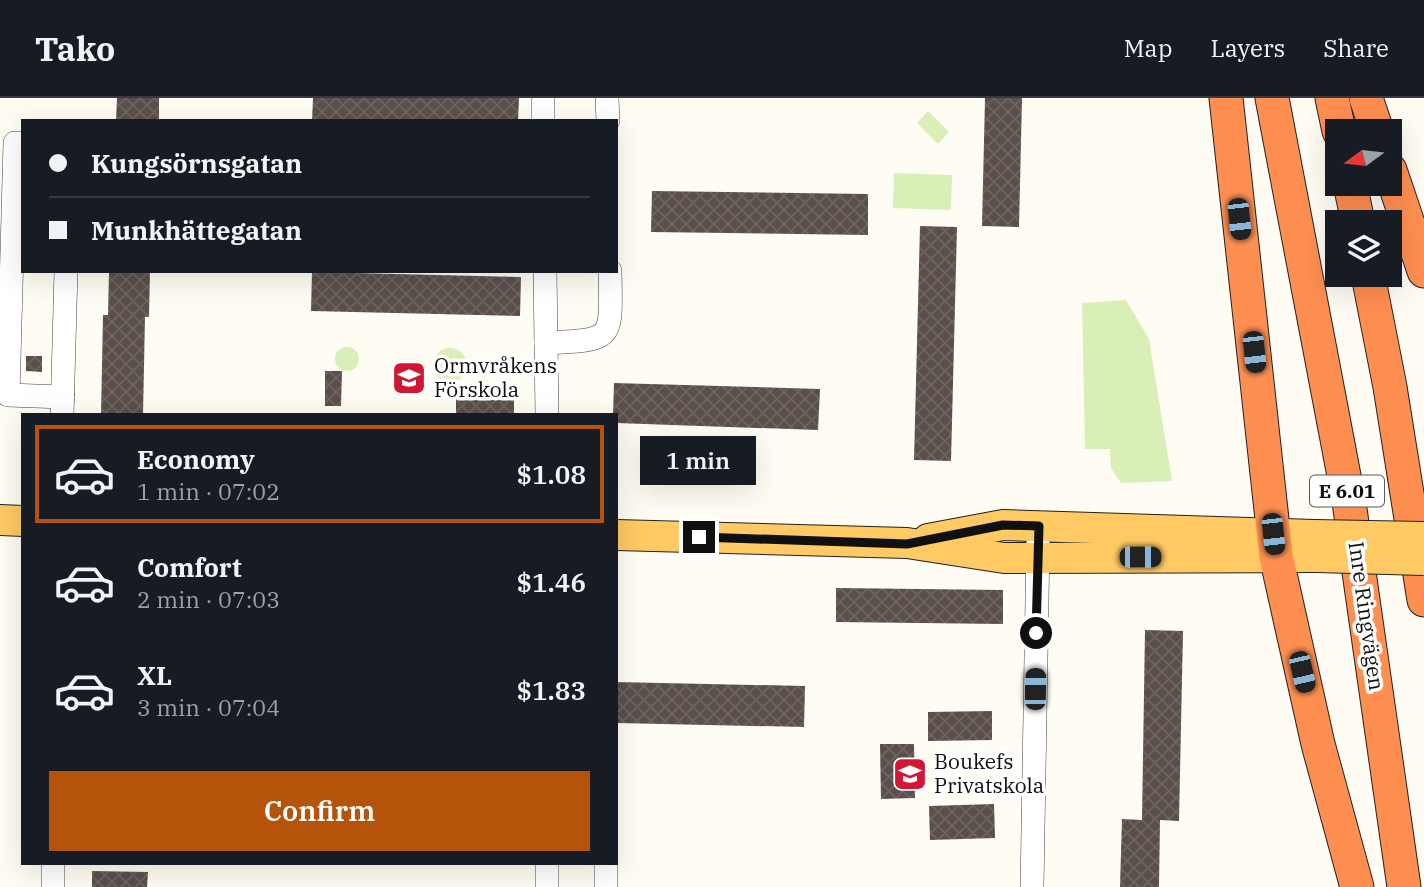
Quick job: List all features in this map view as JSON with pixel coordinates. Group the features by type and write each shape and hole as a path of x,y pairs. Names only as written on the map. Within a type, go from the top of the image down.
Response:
{"highway":[{"path":"1226,98 1274,545 1318,744 1357,887"},
{"name":"Inre Ringvägen","path":"1272,98 1349,502 1404,887"},
{"path":"1332,98 1336,119"},
{"path":"1366,98 1373,119"},
{"path":"1399,196 1424,271"},
{"name":"E 6.01","path":"1370,287 1390,387 1424,600"}],"main road":[{"path":"0,520 21,520"},
{"path":"907,544 1003,525 1039,526 1315,546 1424,560"},
{"path":"618,535 907,544 1004,558 1274,545"},
{"path":"1315,546 1424,537"}],"street":[{"path":"543,98 543,119"},
{"path":"607,98 608,119"},
{"path":"21,143 15,143 8,395 62,406 66,273"},
{"path":"545,273 547,413"},
{"path":"546,343 595,341 605,334 611,319 610,273"},
{"path":"1032,887 1039,526"},
{"path":"52,887 53,865"},
{"path":"547,865 547,887"},
{"path":"606,865 606,887"}],"green space":[{"path":"928,111 949,132 938,144 917,123"},
{"path":"894,173 952,175 951,210 893,208"},
{"path":"1126,300 1149,339 1172,481 1121,483 1111,468 1110,449 1085,449 1082,303"},
{"path":"347,347 355,351 359,359 355,367 347,371 339,367 335,359 339,351"},
{"path":"450,348 462,353 467,365 462,377 450,382 438,377 433,365 438,353"}],"building":[{"path":"117,98 159,98 159,119 116,119"},
{"path":"313,98 519,98 518,119 312,119"},
{"path":"985,98 1022,98 1019,227 982,226"},
{"path":"652,191 868,194 868,235 651,232"},
{"path":"920,226 957,227 951,461 914,460"},
{"path":"109,273 150,273 149,317 145,317 143,413 101,413 103,315 108,315"},
{"path":"312,273 521,277 520,316 311,311"},
{"path":"26,356 42,356 42,372 26,371"},
{"path":"325,371 342,371 341,406 325,406"},
{"path":"614,383 820,389 818,430 618,423 618,413 613,413"},
{"path":"456,397 514,398 514,413 456,413"},
{"path":"836,588 1003,590 1003,624 836,622"},
{"path":"1145,630 1183,631 1179,821 1160,820 1159,887 1120,887 1122,819 1142,820"},
{"path":"618,682 805,686 804,727 618,723"},
{"path":"992,711 992,740 928,741 928,712"},
{"path":"880,744 914,744 915,798 881,799"},
{"path":"994,804 995,838 930,840 929,806"},
{"path":"92,871 148,872 147,887 92,887"}],"place":[{"name":"Ormvråkens Förskola","path":"409,378"},
{"name":"Boukefs Privatskola","path":"910,774"}],"route":[{"path":"699,537 907,544 1003,525 1039,526 1036,633"}]}
